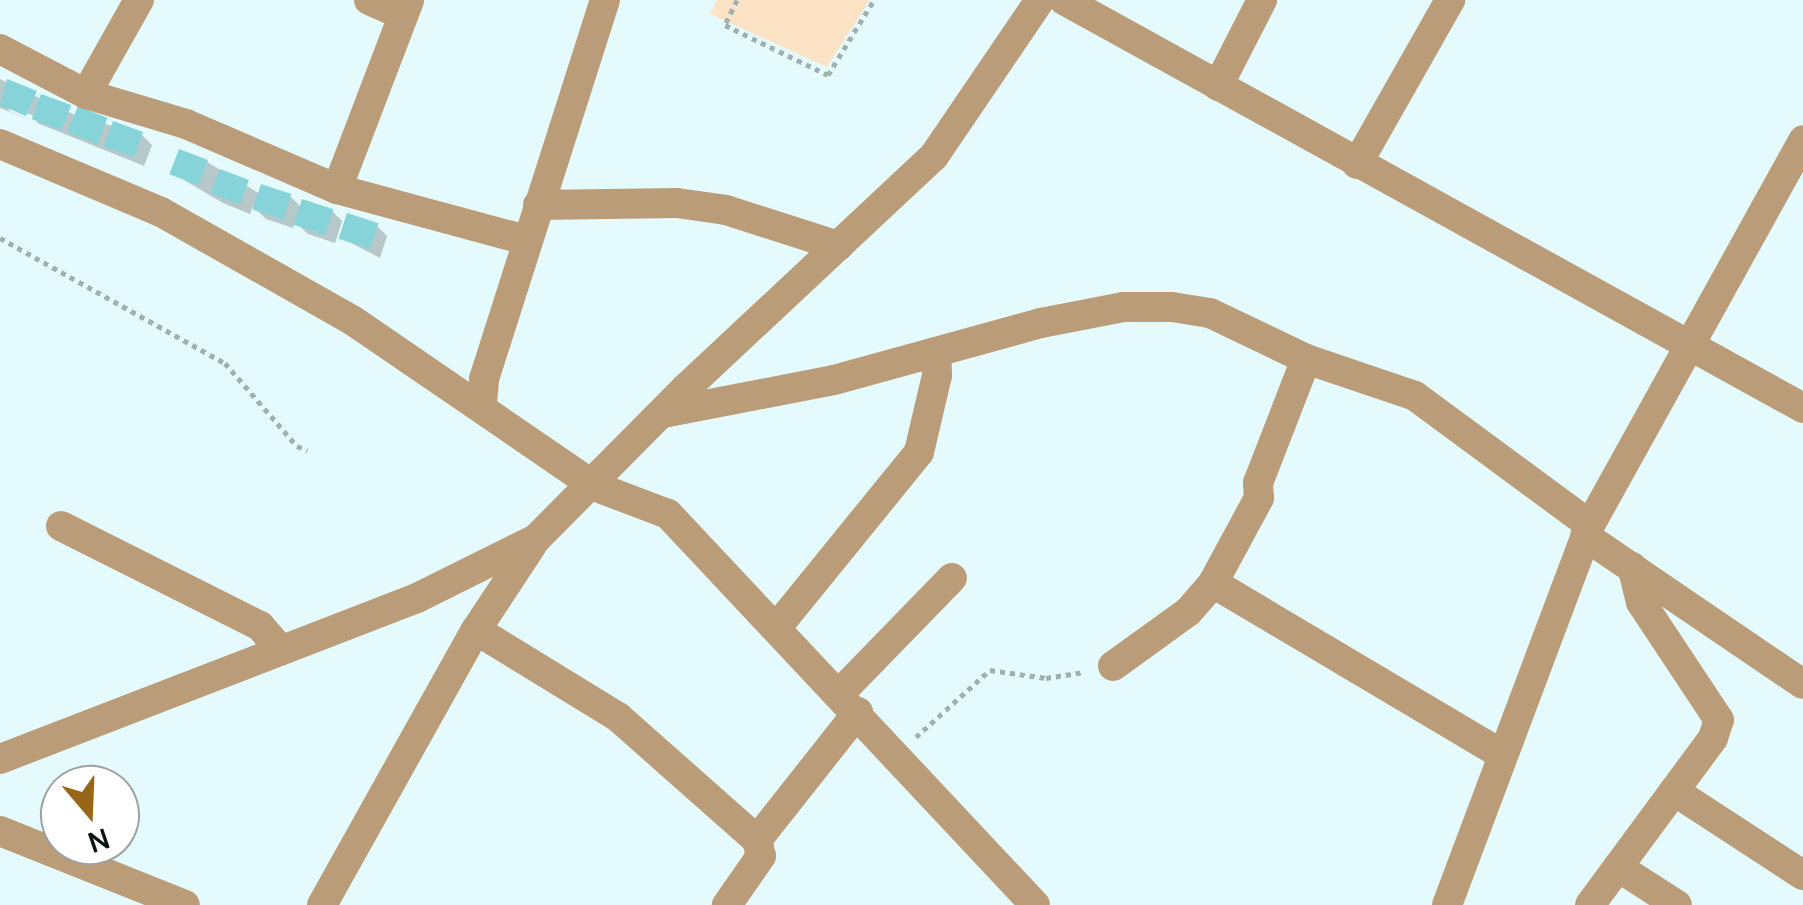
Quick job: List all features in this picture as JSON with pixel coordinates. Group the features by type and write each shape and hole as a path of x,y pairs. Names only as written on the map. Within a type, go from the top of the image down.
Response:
{"street":[{"path":"86,94 139,0"},
{"path":"337,188 405,7 369,0"},
{"path":"482,403 526,240 605,0"},
{"path":"322,905 476,630 536,539 946,144 1040,0"},
{"path":"1064,0 1803,408"},
{"path":"1218,86 1262,0"},
{"path":"1357,164 1448,3"},
{"path":"0,49 86,94 186,124 337,188 526,240"},
{"path":"1447,905 1499,753 1588,530 1803,140"},
{"path":"0,144 161,212 352,320 482,403 594,486 668,514 849,702 1034,905"},
{"path":"538,205 677,203 726,210 838,246"},
{"path":"664,413 798,388 1123,307 1210,313 1306,359 1415,396 1632,567 1803,684"},
{"path":"777,628 920,452 937,375 936,352"},
{"path":"1113,666 1188,612 1213,583 1258,498 1258,482 1306,359"},
{"path":"61,526 260,626 282,650"},
{"path":"0,759 417,598 536,539"},
{"path":"1590,905 1674,791 1719,720 1641,602 1632,567"},
{"path":"756,840 849,702 952,578"},
{"path":"1213,583 1499,753"},
{"path":"476,630 618,717 756,840 761,856 728,905"},
{"path":"1674,791 1803,875"},
{"path":"0,831 184,905"},
{"path":"1618,867 1677,905"}],"path":[{"path":"736,0 725,25 828,75 874,0"},
{"path":"0,238 224,363 307,450"},
{"path":"896,756 990,670 1055,678 1113,666"}],"shaded area":[{"path":"717,0 870,0 827,67 710,14"}],"building":[{"path":"7,79 37,91 26,116 0,105"},
{"path":"41,94 71,105 62,130 32,119"},
{"path":"78,106 108,118 97,144 68,132"},
{"path":"113,121 143,132 134,157 104,146"},
{"path":"179,149 208,160 198,185 169,174"},
{"path":"220,169 249,180 240,204 211,193"},
{"path":"261,184 291,194 283,220 253,210"},
{"path":"302,199 333,209 325,235 294,225"},
{"path":"347,213 378,223 370,249 339,239"}]}
